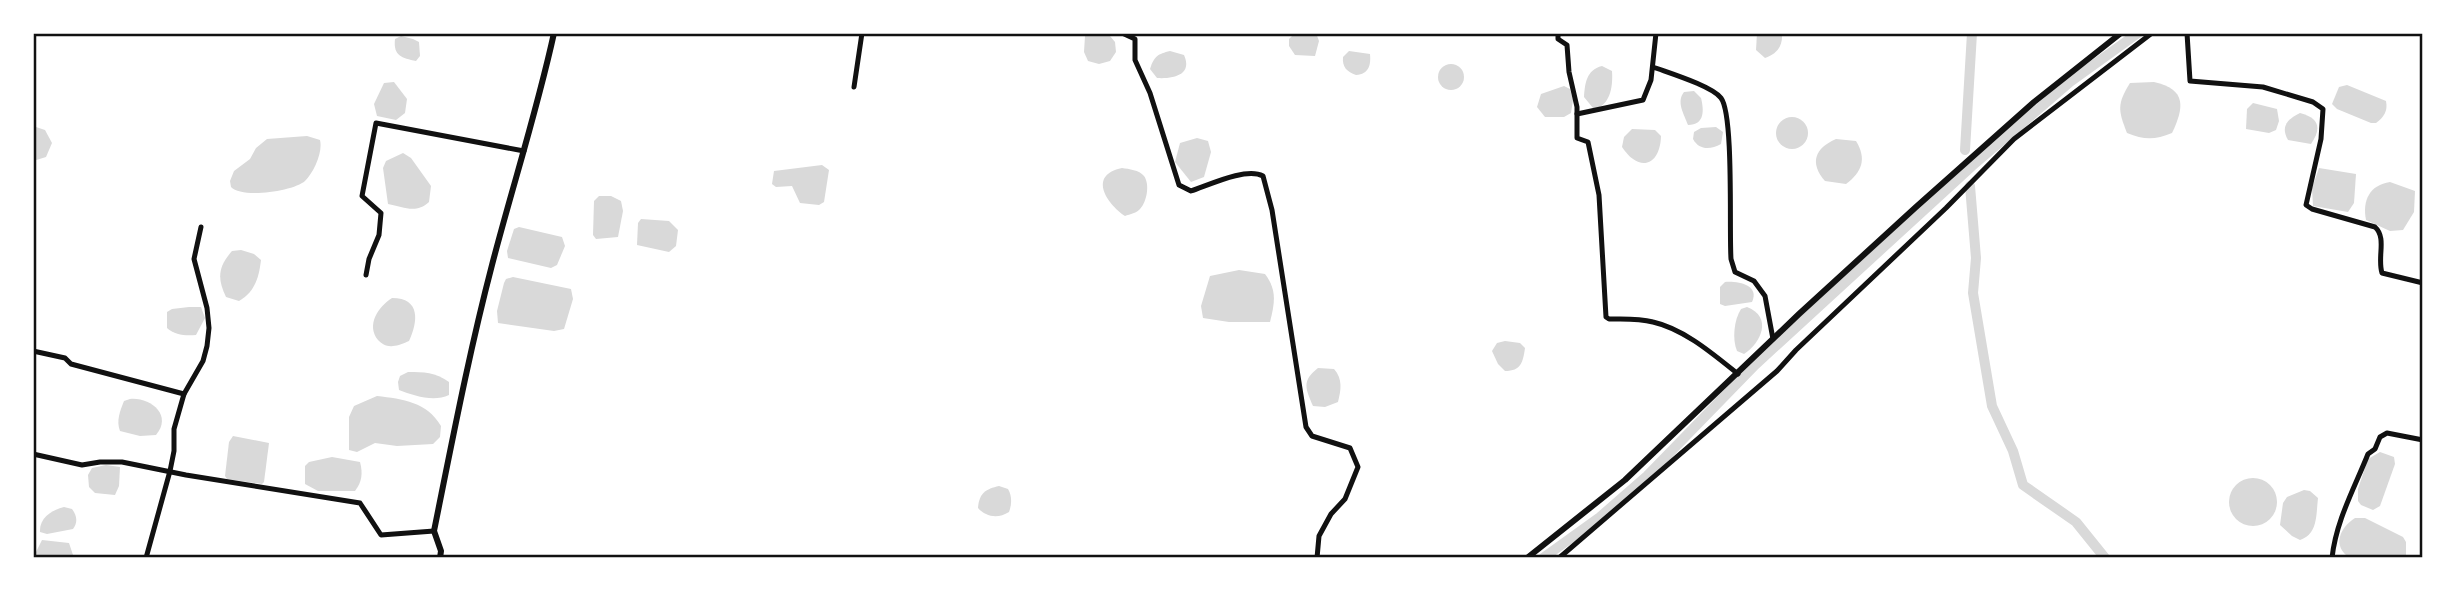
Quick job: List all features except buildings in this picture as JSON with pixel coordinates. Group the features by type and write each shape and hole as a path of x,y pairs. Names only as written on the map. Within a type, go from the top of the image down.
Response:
{"street":[{"path":"440,558 441,551 434,531 465,376 554,33"},
{"path":"854,88 862,33"},
{"path":"1122,33 1135,40 1135,60 1150,93 1179,185 1191,191 1236,176 1255,173 1263,176 1272,210 1306,427 1312,436 1350,448 1358,467 1345,499 1331,514 1319,536 1317,558"},
{"path":"1558,33 1558,39 1567,45 1570,78 1576,96 1577,138 1588,142 1599,195 1606,317 1655,322 1709,351 1738,374"},
{"path":"1577,114 1643,100 1647,95 1653,67 1657,33"},
{"path":"1527,558 1625,480 1773,339 2034,102 2121,33"},
{"path":"1559,558 1777,371 2014,139 2152,33"},
{"path":"2187,33 2190,81 2263,87 2323,108 2322,139 2306,205 2375,227 2382,237 2379,264 2382,273 2423,283"},
{"path":"1653,67 1714,92 1725,105 1730,160 1731,259 1735,272 1754,281 1765,296 1773,339"},
{"path":"366,275 369,258 379,236 381,213 362,196 376,123 524,151"},
{"path":"146,558 170,471 174,452 174,429 184,394 203,361 208,336 207,307 194,259 201,227"},
{"path":"33,351 184,394"},
{"path":"2332,558 2334,534 2344,508 2368,454 2375,449 2380,437 2387,433 2423,440"},
{"path":"33,454 82,465 100,461 122,462 360,503 381,535 434,531"}],"shaded area":[{"path":"1087,33 1110,36 1115,42 1116,52 1110,61 1099,64 1088,61 1084,52"},
{"path":"1295,33 1316,33 1319,41 1315,56 1295,55 1289,46 1289,39"},
{"path":"1757,33 1782,33 1776,52 1765,58 1756,50"},
{"path":"401,36 419,42 420,56 416,61 397,53 395,39"},
{"path":"1170,51 1184,55 1186,67 1175,76 1157,78 1150,69 1153,61 1159,55"},
{"path":"1349,51 1370,54 1369,65 1364,73 1356,75 1346,69 1343,57"},
{"path":"1451,64 1460,68 1464,77 1460,86 1451,90 1442,86 1438,77 1442,68"},
{"path":"1602,66 1612,71 1611,87 1606,102 1593,108 1584,97 1586,83 1590,74"},
{"path":"394,82 407,99 405,113 396,120 377,116 374,104 384,83"},
{"path":"2154,82 2172,89 2180,101 2179,115 2172,133 2149,138 2127,133 2120,107 2126,90 2130,83"},
{"path":"2347,85 2386,101 2386,111 2379,121 2371,123 2337,109 2332,104 2339,87"},
{"path":"1564,86 1570,89 1573,100 1571,113 1564,117 1545,117 1537,107 1541,94"},
{"path":"1694,91 1701,98 1702,116 1698,122 1688,125 1681,100 1684,92"},
{"path":"2253,103 2277,109 2279,121 2276,130 2269,133 2246,129 2247,109"},
{"path":"2300,113 2317,124 2317,133 2311,144 2288,140 2286,135 2286,124"},
{"path":"1792,117 1803,122 1808,133 1803,144 1792,149 1781,144 1776,133 1781,122"},
{"path":"33,126 45,130 52,143 46,157 33,161"},
{"path":"1716,127 1723,132 1721,144 1705,148 1693,139 1694,132 1701,128"},
{"path":"1632,129 1655,130 1661,136 1660,146 1653,160 1642,163 1622,147 1624,137"},
{"path":"307,136 320,140 321,145 317,162 305,181 290,188 256,193 237,191 231,187 234,171 250,159 256,148 267,139"},
{"path":"1197,138 1208,141 1211,152 1204,177 1191,182 1175,162 1180,143"},
{"path":"1836,139 1856,141 1861,154 1859,170 1846,184 1825,181 1817,168 1819,151"},
{"path":"403,153 411,158 431,186 429,202 419,208 410,209 388,204 383,168 386,161"},
{"path":"822,165 829,170 824,202 819,205 800,203 792,186 776,187 772,184 774,171"},
{"path":"1122,168 1142,174 1147,188 1140,209 1125,216 1107,197 1103,183 1105,177"},
{"path":"2319,168 2356,174 2354,203 2348,212 2313,206 2312,188"},
{"path":"2390,182 2415,191 2414,212 2403,230 2390,231 2366,220 2365,206 2369,195 2377,186"},
{"path":"599,196 611,196 621,201 623,211 618,237 596,239 593,235 594,201"},
{"path":"641,219 669,221 678,230 676,246 669,252 637,245 638,223"},
{"path":"519,227 562,237 565,246 557,265 551,268 508,258 507,251 514,229"},
{"path":"241,250 254,254 261,260 255,284 239,301 226,297 220,273 232,251"},
{"path":"1239,270 1265,274 1272,285 1274,296 1270,322 1229,322 1203,318 1201,306 1210,276"},
{"path":"513,277 571,289 573,299 564,329 554,331 498,323 497,311 504,283 506,279"},
{"path":"1725,282 1746,285 1753,292 1752,302 1725,306 1720,304 1720,287"},
{"path":"392,298 408,302 415,312 415,319 409,341 391,346 378,340 373,322 378,311"},
{"path":"201,307 205,318 196,335 180,334 167,328 167,312"},
{"path":"1747,307 1760,317 1762,330 1755,343 1744,354 1737,351 1734,330 1741,309"},
{"path":"1497,343 1520,343 1525,348 1520,365 1510,371 1505,371 1498,364 1492,351"},
{"path":"1318,368 1334,369 1340,381 1338,402 1325,407 1313,406 1306,386 1309,377"},
{"path":"408,372 439,376 449,382 449,395 431,398 399,390 400,376"},
{"path":"377,396 405,400 429,412 441,426 440,437 433,444 397,446 375,443 357,452 349,450 349,417 354,406"},
{"path":"124,401 145,401 161,414 161,428 156,435 140,436 120,431 120,412"},
{"path":"233,436 269,443 262,484 227,479 225,476 229,442"},
{"path":"2380,452 2394,457 2395,464 2380,506 2373,510 2358,501 2358,489 2368,459"},
{"path":"332,457 360,462 361,477 355,491 318,491 305,484 305,466 309,462"},
{"path":"106,465 120,467 119,486 115,495 95,493 89,487 88,475 92,468"},
{"path":"2253,478 2270,485 2277,502 2270,519 2253,526 2236,519 2229,502 2236,485"},
{"path":"999,486 1008,489 1011,500 1009,512 1001,516 988,515 978,508 980,499 987,490"},
{"path":"2304,490 2310,491 2318,498 2313,529 2300,540 2280,525 2283,503 2287,497"},
{"path":"64,507 72,509 75,514 73,529 47,534 40,532 47,515"},
{"path":"2355,518 2365,518 2403,537 2406,542 2406,558 2350,558 2344,554 2339,543 2340,538 2345,527"},
{"path":"42,540 69,543 74,558 33,558"}],"waterway":[{"path":"1965,150 1972,33"},
{"path":"1543,558 1600,517 1647,476 1755,365 1972,166 2070,82 2138,33"},
{"path":"1970,186 1976,258 1973,293 1992,406 2013,451 2023,485 2076,522 2105,558"}]}
